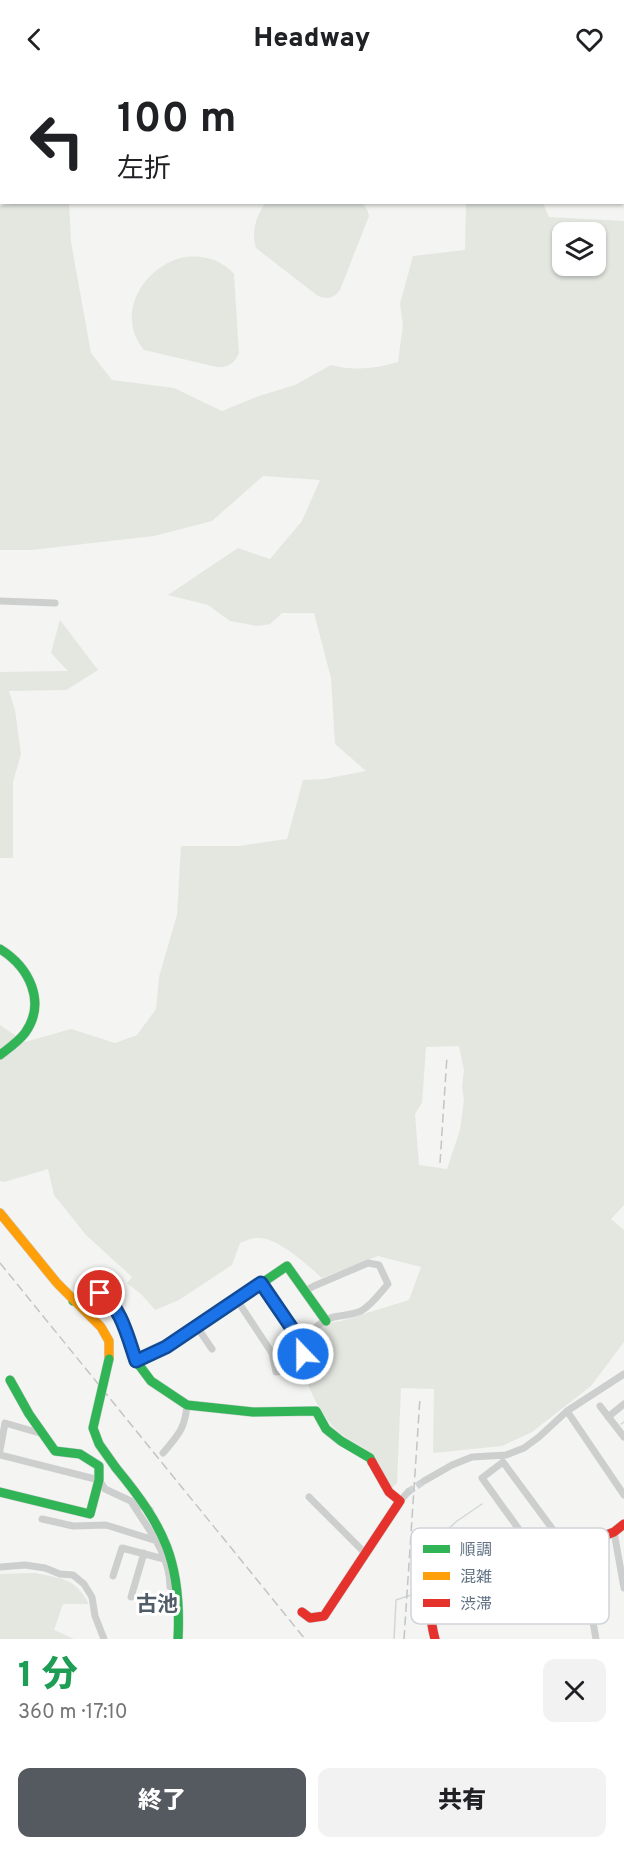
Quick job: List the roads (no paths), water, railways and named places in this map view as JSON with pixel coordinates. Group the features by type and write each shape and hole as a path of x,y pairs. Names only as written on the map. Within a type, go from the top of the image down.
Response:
{"street":[{"path":"0,601 55,603"},
{"path":"0,949 22,964 31,978 34,1014 27,1030 0,1055"},
{"path":"0,1213 73,1301 96,1321 107,1335 110,1347 109,1359 93,1428 99,1444 150,1510 161,1530 174,1573 179,1623 178,1639"},
{"path":"237,1300 272,1353 276,1372 300,1369 304,1346 317,1326 326,1321 364,1310 388,1284 379,1265 368,1263 305,1291"},
{"path":"136,1361 166,1347 287,1266 326,1321"},
{"path":"261,1283 304,1346"},
{"path":"73,1301 84,1292 94,1291 107,1297 121,1320 136,1361 151,1381 187,1405 253,1412 316,1411 326,1429 370,1458 389,1492 400,1502"},
{"path":"197,1327 212,1349"},
{"path":"424,1481 472,1457 506,1455 524,1448 567,1411 624,1374"},
{"path":"0,1492 90,1514 99,1480 99,1466 80,1454 55,1451 10,1380"},
{"path":"608,1417 624,1404"},
{"path":"163,1452 182,1429 186,1420 187,1405"},
{"path":"600,1406 624,1437"},
{"path":"567,1411 624,1495"},
{"path":"0,1450 5,1423 44,1434"},
{"path":"0,1455 99,1480 105,1489 150,1510"},
{"path":"518,1528 482,1478 503,1462 552,1528"},
{"path":"302,1612 310,1618 324,1617 408,1492"},
{"path":"309,1497 365,1554"},
{"path":"132,1503 157,1541 169,1572 170,1587 177,1593"},
{"path":"42,1519 73,1526 106,1525 157,1541"},
{"path":"609,1534 624,1524"},
{"path":"614,1532 624,1588"},
{"path":"113,1576 122,1548 165,1559"},
{"path":"131,1597 144,1554"},
{"path":"0,1567 25,1565 73,1575 84,1584 92,1597 95,1616 104,1639"},
{"path":"432,1624 435,1639"},
{"path":"593,1624 596,1639"}],"waterway":[{"path":"449,1528 482,1504"},
{"path":"394,1639 396,1600 411,1595"}],"tunnel":[{"path":"408,1492 424,1481"}],"railway":[{"path":"440,1163 447,1056"},
{"path":"0,1263 305,1639"},
{"path":"411,1528 420,1398"},
{"path":"404,1639 411,1534"}],"district":[{"name":"古池","path":"157,1605"}]}
